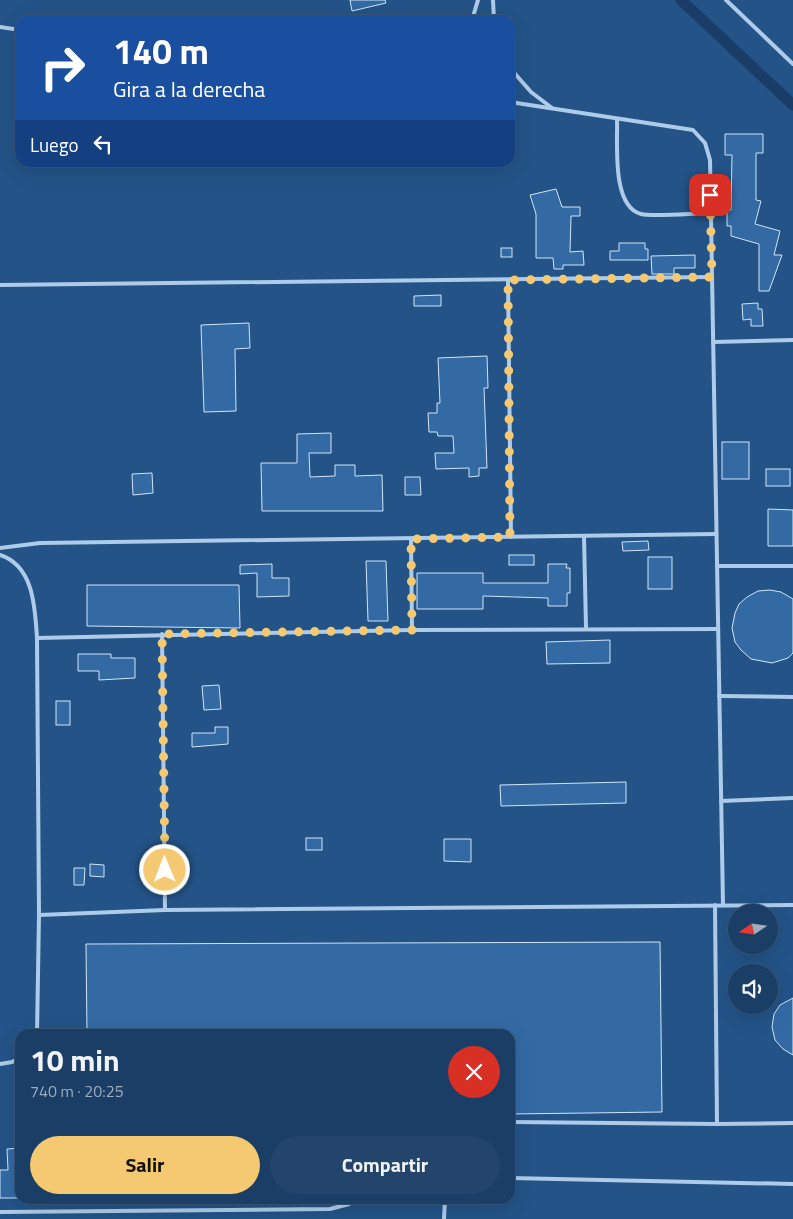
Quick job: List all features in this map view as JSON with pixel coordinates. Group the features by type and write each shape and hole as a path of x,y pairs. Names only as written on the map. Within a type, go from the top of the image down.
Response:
{"lane":[{"path":"474,15 478,0"},
{"path":"493,0 494,15"},
{"path":"726,0 793,64"},
{"path":"0,27 15,29"},
{"path":"515,74 531,92 554,109"},
{"path":"515,103 693,130 706,143 710,160 723,905"},
{"path":"617,119 620,188 628,205 640,214 711,213"},
{"path":"0,285 712,277"},
{"path":"508,280 510,537"},
{"path":"713,342 793,340"},
{"path":"0,548 40,543 716,534"},
{"path":"584,536 586,628"},
{"path":"411,539 412,630"},
{"path":"0,555 9,558 23,572 34,596 37,638 39,915 37,1029"},
{"path":"717,566 793,566"},
{"path":"37,638 412,630 718,628"},
{"path":"162,634 165,910"},
{"path":"719,696 793,697"},
{"path":"721,801 793,798"},
{"path":"715,905 717,1124"},
{"path":"39,915 165,910 793,905"},
{"path":"0,1064 15,1060"},
{"path":"515,1122 793,1123"},
{"path":"515,1178 793,1184"},
{"path":"0,1212 330,1209 349,1204"},
{"path":"444,1219 445,1204"}],"building":[{"path":"350,0 385,0 386,3 352,11"},
{"path":"725,134 763,134 763,153 756,153 756,200 761,201 755,224 780,231 774,255 782,255 769,291 759,291 759,244 731,236 731,226 727,226 727,210 731,210 732,155 725,155"},
{"path":"556,189 562,207 580,207 580,216 571,216 570,252 583,251 584,265 563,265 563,269 554,269 553,258 536,258 536,214 530,195"},
{"path":"619,243 645,243 645,249 648,249 648,260 610,260 610,251 619,251"},
{"path":"501,248 512,248 512,257 501,257"},
{"path":"695,255 695,268 674,268 674,274 652,274 651,256"},
{"path":"441,295 441,306 414,306 414,296"},
{"path":"758,303 758,309 762,309 763,326 751,326 751,319 743,320 742,304"},
{"path":"249,323 250,348 235,349 236,411 204,412 201,325"},
{"path":"487,356 488,388 484,388 487,468 479,468 479,476 469,477 469,468 436,469 435,453 454,453 453,436 438,436 437,432 429,432 428,413 437,413 437,403 440,403 438,358"},
{"path":"331,433 331,453 309,453 310,477 335,476 335,465 355,465 355,476 382,475 383,511 262,511 261,463 297,463 297,434"},
{"path":"722,442 749,442 749,479 722,479"},
{"path":"766,469 790,469 790,486 766,486"},
{"path":"152,473 153,493 133,495 132,474"},
{"path":"405,477 420,477 421,495 405,495"},
{"path":"768,509 793,510 793,546 768,546"},
{"path":"648,541 649,550 623,551 622,542"},
{"path":"509,555 534,555 534,565 509,565"},
{"path":"648,557 672,557 672,589 648,589"},
{"path":"366,561 386,561 388,621 368,621"},
{"path":"272,564 272,578 289,578 289,596 257,597 257,573 240,574 240,565"},
{"path":"548,564 567,564 566,568 570,568 570,593 567,593 567,606 548,606 548,598 483,596 483,609 417,609 417,573 483,573 483,583 548,583"},
{"path":"87,585 239,585 240,628 87,626"},
{"path":"770,590 781,592 793,599 793,653 788,658 772,663 751,659 735,642 732,628 739,604 758,591"},
{"path":"610,640 610,663 547,664 546,642"},
{"path":"78,654 111,654 111,658 135,658 135,678 99,680 99,671 78,671"},
{"path":"219,685 221,709 204,710 202,686"},
{"path":"56,701 70,701 70,725 56,725"},
{"path":"215,727 228,727 228,744 192,747 192,733 215,733"},
{"path":"626,782 626,803 501,806 500,785"},
{"path":"306,838 322,838 322,850 306,850"},
{"path":"444,839 471,839 471,862 444,861"},
{"path":"90,864 104,865 104,877 90,876"},
{"path":"74,868 85,868 84,885 74,885"},
{"path":"660,942 662,1112 515,1114 515,1029 87,1029 86,944"},
{"path":"793,998 793,1055 783,1049 775,1040 772,1027 774,1014 778,1014 780,1005"},
{"path":"15,1148 15,1198 0,1198 0,1170 8,1170 7,1149"}],"waterway":[{"path":"681,0 793,105"}],"route":[{"path":"165,870 162,634 412,630 411,539 510,537 508,280 712,277 710,195"}]}
